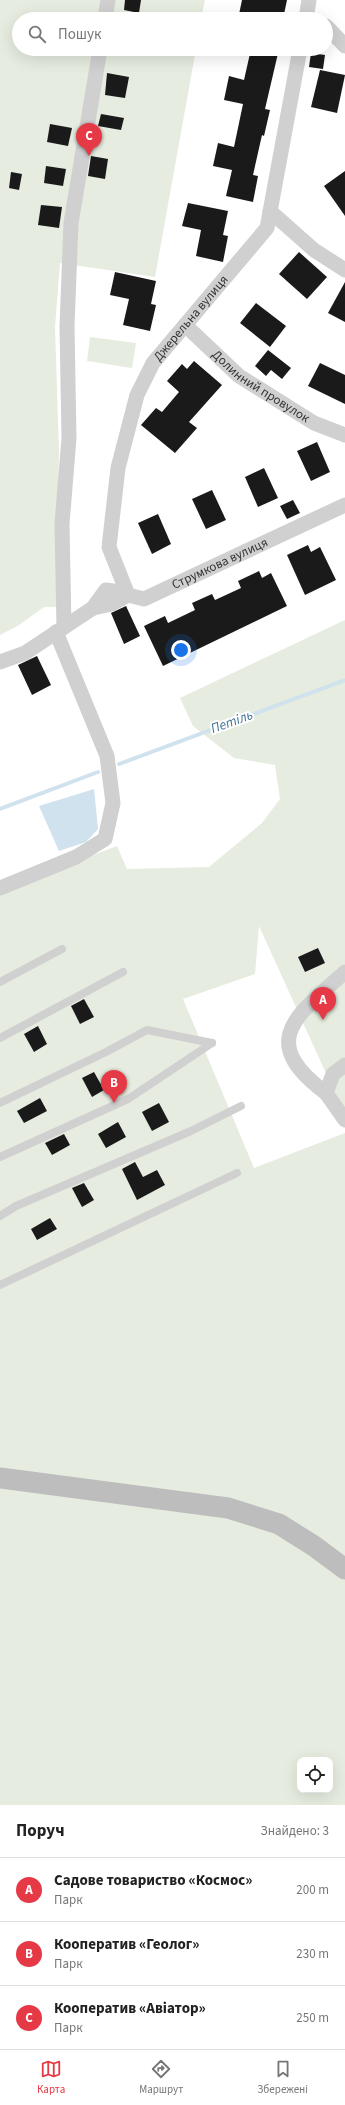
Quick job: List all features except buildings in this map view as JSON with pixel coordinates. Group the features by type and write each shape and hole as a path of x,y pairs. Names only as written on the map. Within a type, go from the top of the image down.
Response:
{"street":[{"path":"106,12 108,0"},
{"path":"333,33 345,46"},
{"path":"0,888 76,858 105,839 113,803 107,756 60,630 62,524 69,438 67,326 71,223 99,56"},
{"name":"Джерельна вулиця","path":"127,594 109,547 118,468 137,396 153,363 267,228 299,56"},
{"path":"270,211 314,250 345,270"},
{"name":"Долинний провулок","path":"185,326 239,376 314,423 345,434"},
{"name":"Струмкова вулиця","path":"127,594 144,599 345,505"},
{"path":"0,662 25,653 93,608 112,604 127,594"},
{"path":"345,972 302,1011 288,1032 289,1048 296,1066 309,1081 326,1093 345,1120"},
{"path":"326,1093 333,1074 345,1065"},
{"path":"0,1478 228,1508 279,1524 314,1546 345,1569"}],"lane":[{"path":"0,982 62,949"},
{"path":"0,1038 123,972"},
{"path":"0,1103 106,1052 146,1030 212,1043 128,1099 0,1157"},
{"path":"0,1216 16,1206 191,1131 241,1106"},
{"path":"0,1285 237,1173"}],"shaded area":[{"path":"0,0 205,0 202,12 12,12 12,56 195,56 155,277 60,263 55,327 59,453 56,607 44,607 19,625 0,635"},
{"path":"90,337 136,343 132,368 87,361"},
{"path":"345,620 345,1115 259,926 255,974 183,999 254,1168 345,1133 345,1805 0,1805 0,890 117,846 127,869 209,867 262,823 280,799 275,765 234,758 193,726 180,698"}],"water":[{"path":"94,789 98,829 86,842 59,851 39,806"}],"waterway":[{"name":"Петіль","path":"119,764 345,680"},
{"name":"Петіль","path":"0,809 98,772"}],"place":[{"name":"Кооператив «Авіатор»","path":"89,156"},
{"name":"Садове товариство «Космос»","path":"323,1020"},
{"name":"Кооператив «Геолог»","path":"114,1103"}]}
